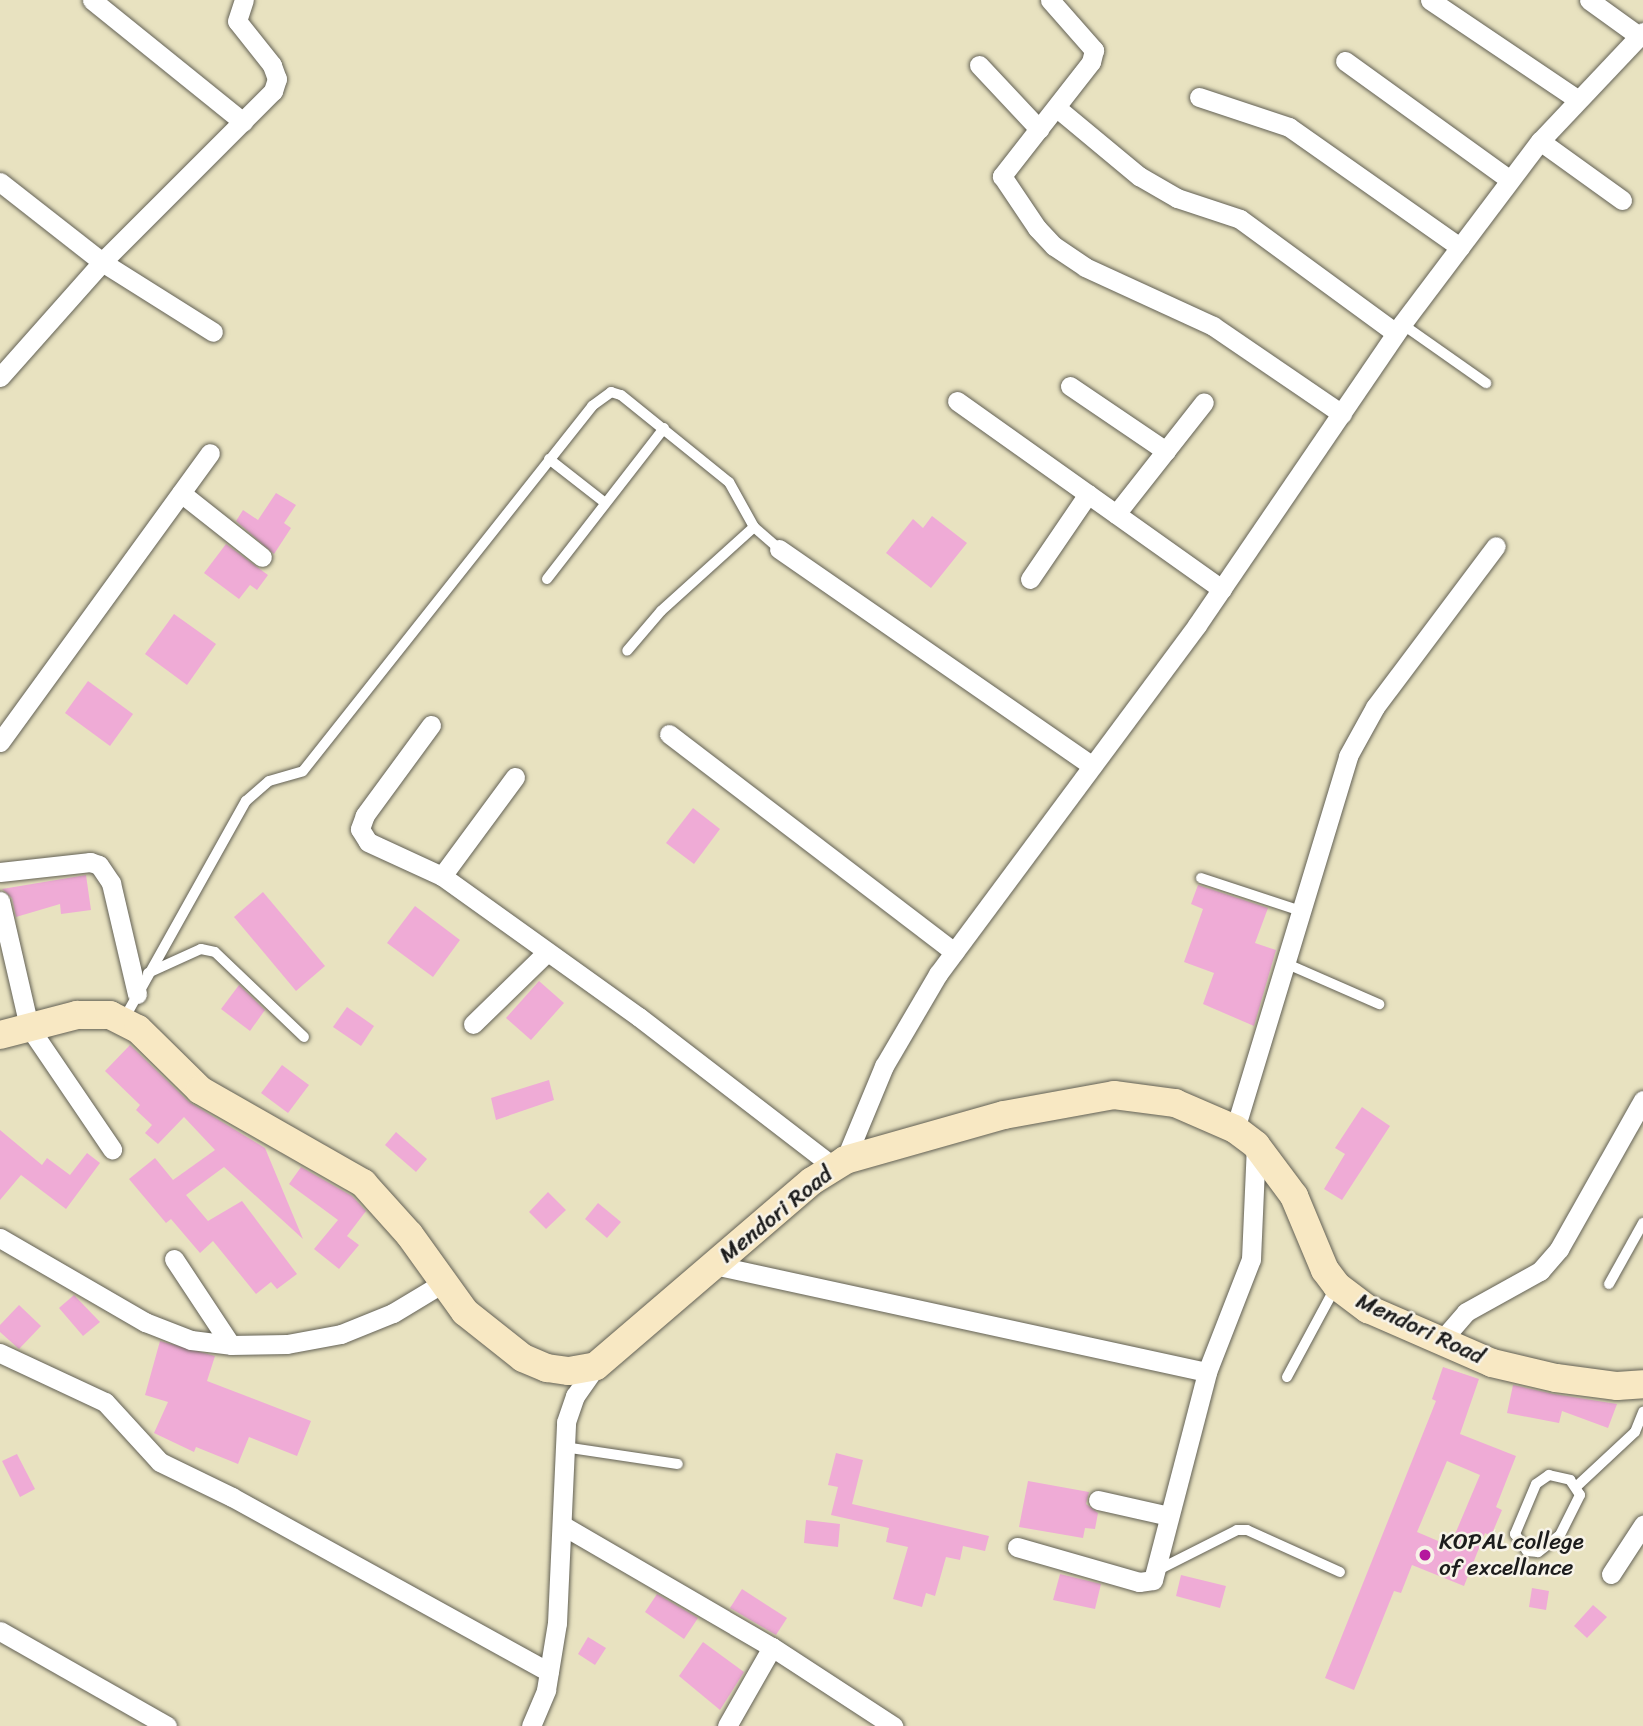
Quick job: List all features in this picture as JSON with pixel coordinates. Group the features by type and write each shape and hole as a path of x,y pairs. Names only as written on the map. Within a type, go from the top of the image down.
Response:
{"main road":[{"path":"0,1035 77,1015 110,1015 138,1029 200,1090 363,1183 409,1234 441,1284 465,1312 523,1358 569,1371 596,1366"},
{"name":"Mendori Road","path":"596,1366 714,1265 839,1164 1004,1115 1114,1095 1175,1103 1245,1137 1294,1196 1314,1250 1336,1286 1368,1309 1492,1363 1556,1378 1641,1379"}],"street":[{"path":"92,0 243,122"},
{"path":"0,377 102,262 272,91 277,79 272,65 237,21 244,0"},
{"path":"1050,0 1094,50 1091,62 1002,176 1054,246 1086,267 1213,326 1342,414"},
{"path":"1430,0 1577,99"},
{"path":"430,724 360,829 368,842 442,876 839,1164 884,1066 954,952 1223,589 1399,328 1540,141 1641,34 1590,0"},
{"path":"1345,61 1510,180"},
{"path":"979,65 1039,129"},
{"path":"1199,97 1289,127 1460,247"},
{"path":"1057,108 1139,176 1177,198 1240,219 1399,328"},
{"path":"1540,141 1622,200"},
{"path":"0,182 102,262 213,332"},
{"path":"1070,386 1166,451"},
{"path":"957,401 1223,589"},
{"path":"1116,514 1204,402"},
{"path":"0,741 209,453"},
{"path":"181,493 262,557"},
{"path":"1030,579 1088,494"},
{"path":"1017,1548 1139,1582 1153,1580 1207,1372 1251,1259 1245,1137 1285,963 1359,733 1496,545"},
{"path":"779,549 1093,766"},
{"path":"669,734 954,952"},
{"path":"442,876 515,777"},
{"path":"0,872 90,862 99,865 111,883 137,993"},
{"path":"0,901 29,1027 113,1149"},
{"path":"473,1024 546,953"},
{"path":"1441,1342 1466,1312 1540,1271 1559,1249 1643,1100"},
{"path":"0,1238 145,1322 191,1339 231,1345 287,1344 341,1334 393,1313 441,1284"},
{"path":"174,1259 231,1345"},
{"path":"714,1265 1207,1372"},
{"path":"0,1353 105,1402 160,1462 232,1497 549,1672"},
{"path":"531,1726 549,1672 557,1623 563,1447 575,1396 596,1366"},
{"path":"1098,1500 1169,1516"},
{"path":"562,1525 772,1647 893,1726"},
{"path":"1611,1574 1643,1525"},
{"path":"0,1632 167,1726"},
{"path":"727,1726 772,1647"}],"lane":[{"path":"1399,328 1486,383"},
{"path":"123,1021 246,801 269,781 303,771 598,398 611,392 621,395 729,482 754,527 779,549"},
{"path":"547,579 604,502 664,428"},
{"path":"549,459 604,502"},
{"path":"627,651 661,611 754,527"},
{"path":"1201,878 1301,911"},
{"path":"148,973 194,952 215,952 304,1037"},
{"path":"1285,963 1379,1004"},
{"path":"1609,1284 1643,1223"},
{"path":"1287,1377 1336,1286"},
{"path":"1577,1486 1562,1475 1541,1479 1520,1519 1517,1543 1527,1551 1538,1552 1548,1547 1575,1510 1577,1486 1635,1432 1643,1412"},
{"path":"563,1447 678,1464"},
{"path":"1156,1571 1237,1530 1247,1530 1340,1572"}],"building":[{"path":"276,493 296,505 284,523 291,528 274,554 236,521 243,510 258,520"},
{"path":"932,516 967,543 931,588 886,553 913,519 923,528"},
{"path":"226,544 268,575 257,590 250,585 239,599 204,573"},
{"path":"174,614 216,644 187,685 145,654"},
{"path":"88,681 133,714 110,746 65,713"},
{"path":"693,808 720,829 694,864 666,843"},
{"path":"86,875 91,910 61,914 60,904 16,917 12,898 2,889"},
{"path":"1198,885 1268,908 1255,943 1276,950 1254,1026 1203,1004 1214,973 1184,962 1203,909 1191,904"},
{"path":"263,892 325,966 296,991 234,917"},
{"path":"415,906 460,940 433,977 387,943"},
{"path":"539,981 564,1003 531,1040 506,1018"},
{"path":"239,985 265,1010 250,1031 221,1009"},
{"path":"347,1007 374,1026 361,1046 333,1027"},
{"path":"130,1045 189,1102 265,1148 303,1239 224,1167 186,1195 208,1221 242,1201 297,1274 277,1289 271,1282 256,1294 213,1241 200,1253 171,1219 166,1223 129,1179 155,1158 173,1180 215,1150 184,1117 158,1144 145,1133 152,1125 136,1110 140,1105 105,1071"},
{"path":"282,1065 309,1085 288,1113 261,1093"},
{"path":"549,1080 554,1100 496,1120 491,1098"},
{"path":"1362,1107 1390,1126 1342,1200 1324,1189 1345,1154 1335,1148"},
{"path":"0,1130 42,1165 47,1158 70,1175 87,1153 100,1163 66,1209 21,1175 0,1200"},
{"path":"396,1132 427,1159 416,1172 385,1145"},
{"path":"301,1167 352,1196 366,1211 347,1236 359,1245 339,1269 314,1249 338,1220 289,1184"},
{"path":"548,1192 566,1210 546,1229 529,1212"},
{"path":"598,1203 621,1222 607,1238 585,1219"},
{"path":"74,1295 100,1322 83,1336 59,1308"},
{"path":"19,1305 41,1326 19,1349 0,1332 0,1325"},
{"path":"160,1341 215,1356 207,1381 311,1421 297,1456 249,1437 238,1464 196,1447 194,1452 154,1433 168,1402 145,1395"},
{"name":"KOPAL college of excellance","path":"1443,1367 1479,1379 1460,1434 1516,1456 1496,1507 1502,1510 1491,1536 1485,1533 1464,1586 1412,1565 1401,1593 1394,1591 1354,1690 1325,1678 1436,1401 1432,1399","holes":["1447,1461 1480,1475 1450,1546 1417,1532"]},
{"path":"1513,1385 1617,1404 1608,1428 1562,1411 1559,1423 1507,1413"},
{"path":"836,1453 863,1460 852,1504 989,1536 985,1551 963,1546 960,1560 946,1557 935,1596 926,1593 922,1607 893,1599 908,1547 886,1542 889,1528 831,1515 838,1487 828,1485"},
{"path":"17,1454 35,1489 20,1497 2,1461"},
{"path":"1028,1481 1089,1492 1086,1504 1098,1513 1095,1529 1085,1528 1083,1538 1019,1527"},
{"path":"806,1520 840,1524 838,1547 804,1543"},
{"path":"1060,1574 1101,1584 1095,1609 1053,1600"},
{"path":"1181,1575 1226,1586 1220,1608 1176,1596"},
{"path":"1532,1588 1549,1591 1546,1610 1529,1607"},
{"path":"742,1589 787,1618 776,1635 730,1608"},
{"path":"657,1594 698,1618 684,1639 645,1612"},
{"path":"1593,1605 1607,1617 1587,1638 1574,1626"},
{"path":"588,1637 606,1648 595,1665 578,1654"},
{"path":"703,1642 744,1672 720,1710 679,1676"}],"place":[{"name":"KOPAL college of excellance","path":"1425,1555"}]}
